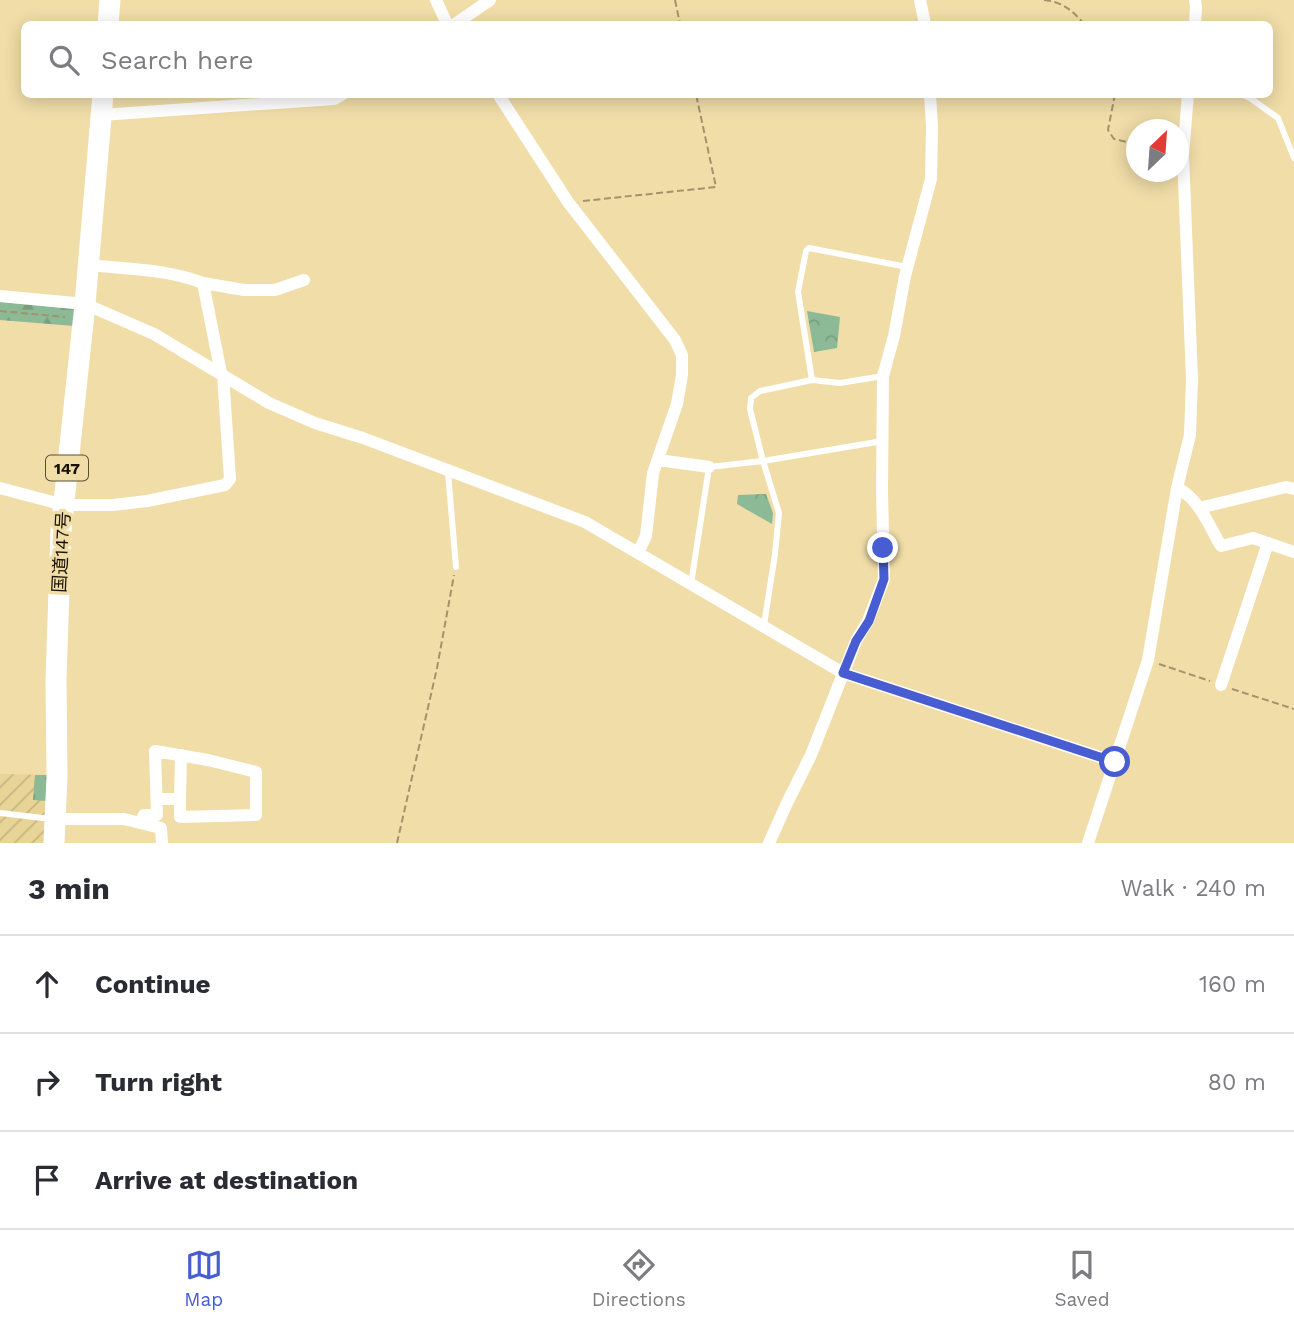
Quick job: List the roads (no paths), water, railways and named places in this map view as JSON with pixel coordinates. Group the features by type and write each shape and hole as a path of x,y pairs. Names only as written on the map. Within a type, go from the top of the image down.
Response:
{"highway":[{"path":"108,21 110,0"},
{"name":"国道147号","path":"54,843 56,656 61,530 85,304 102,105"}],"street":[{"path":"436,0 446,21"},
{"path":"459,21 490,0"},
{"path":"920,0 924,21"},
{"path":"1195,0 1195,21"},
{"path":"102,105 336,98"},
{"path":"501,98 568,202 675,340 681,355 682,375 677,404 653,473 646,536 638,553"},
{"path":"769,843 811,755 856,641 869,621 884,579 883,376 894,336 907,267 931,179 930,98"},
{"path":"1088,843 1148,660 1177,488 1190,435 1192,379 1183,155 1188,98"},
{"path":"88,265 163,272 244,290 275,290 304,280"},
{"path":"0,488 64,505 113,505 225,485 230,479 222,374 203,283"},
{"path":"0,296 85,304 155,334 270,403 315,423 363,438 585,522 843,673 1115,762"},
{"path":"658,460 709,467"},
{"path":"1199,508 1286,487 1294,489"},
{"path":"1177,488 1186,493 1199,508 1221,546 1253,538 1294,552"},
{"path":"1221,685 1268,543"},
{"path":"141,823 145,815 157,815 155,751 181,755 208,760 256,772 256,815 180,817 181,755"},
{"path":"157,799 180,799"},
{"path":"56,819 124,819 162,828 162,843"}],"lane":[{"path":"1250,98 1278,118 1294,158"},
{"path":"812,380 798,292 806,251 809,248 907,267"},
{"path":"764,627 779,513 750,409 751,398 760,391 812,380 840,383 883,376"},
{"path":"691,584 709,467 883,441"},
{"path":"448,470 456,567"},
{"path":"0,813 56,819"}]}
